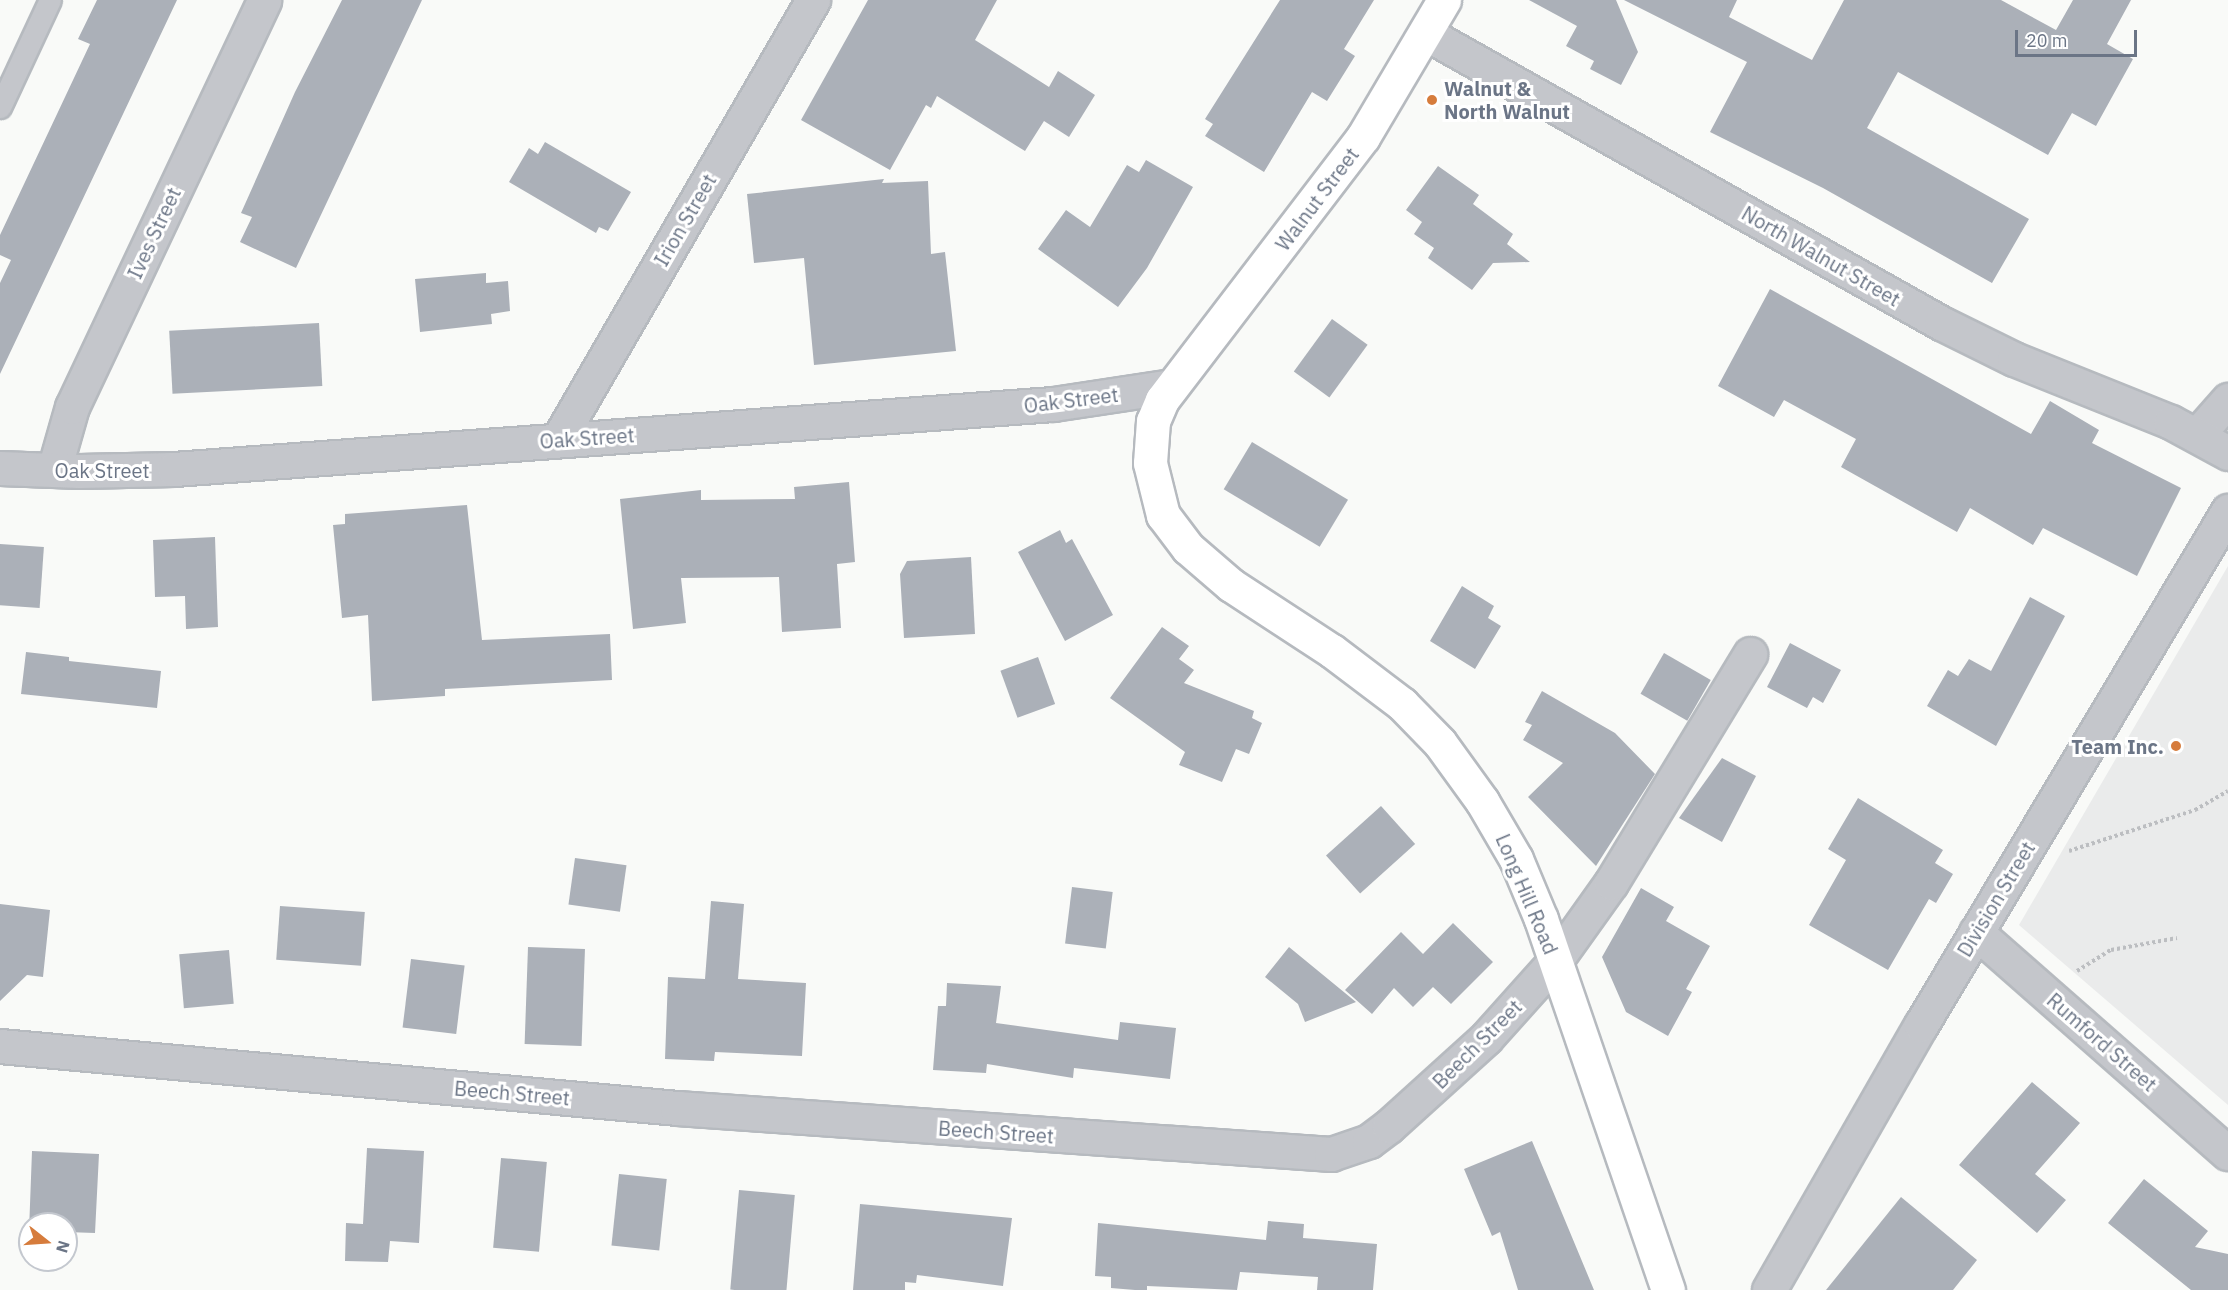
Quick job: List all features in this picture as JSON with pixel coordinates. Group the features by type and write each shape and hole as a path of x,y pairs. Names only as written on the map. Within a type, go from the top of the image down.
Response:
{"main road":[{"name":"Walnut Street","path":"1172,386 1357,146 1427,34 1444,0"},
{"name":"Long Hill Road","path":"1172,386 1153,421 1150,463 1160,506 1174,532 1231,585 1370,679 1435,737 1500,829 1528,886 1556,960 1668,1290"}],"street":[{"name":"Ives Street","path":"54,470 72,407 264,0"},
{"name":"Irion Street","path":"558,440 813,0"},
{"name":"North Walnut Street","path":"1427,34 1941,323 2014,359 2197,435 2228,453"},
{"name":"Oak Street","path":"0,468 174,469 1053,404 1172,386"},
{"path":"2197,435 2228,400"},
{"name":"Division Street","path":"1769,1290 1976,932 2228,511"},
{"name":"Beech Street","path":"0,1046 677,1108 1331,1154 1360,1145 1389,1126 1486,1038 1556,960 1611,883 1750,654"},
{"name":"Rumford Street","path":"1976,932 2228,1153"}],"lane":[{"path":"0,107 50,0"}],"path":[{"path":"2069,851 2195,810 2228,792"},
{"path":"2053,999 2078,970 2111,950 2177,938"}],"shaded area":[{"name":"Team Inc.","path":"2228,566 2228,1105 2019,925"}],"building":[{"path":"97,0 177,0 0,374 0,283 11,260 0,255 0,235 90,44 78,39"},
{"path":"342,0 422,0 296,268 240,242 252,217 241,213 295,92"},
{"path":"868,0 997,0 975,40 1049,87 1058,71 1095,95 1069,137 1044,121 1025,151 937,96 931,108 926,105 890,170 801,120"},
{"path":"1280,0 1374,0 1344,49 1355,56 1327,101 1312,92 1264,172 1205,136 1213,124 1205,119"},
{"path":"1529,0 1616,0 1638,52 1621,85 1590,69 1594,61 1566,46 1577,26"},
{"path":"1624,0 1737,0 1729,17 1812,60 1844,0 2001,0 2056,30 2073,0 2131,0 2107,44 2133,59 2096,126 2072,113 2048,155 1898,72 1867,128 2029,219 1992,283 1823,188 1710,132 1747,62"},
{"path":"545,142 631,192 608,231 599,227 596,233 509,182 529,148 538,154"},
{"path":"1146,160 1193,187 1147,268 1118,307 1038,249 1066,210 1090,227 1127,165 1139,172"},
{"path":"1438,166 1479,195 1473,204 1513,234 1507,244 1530,262 1493,263 1472,290 1428,258 1434,248 1414,234 1422,222 1406,210"},
{"path":"884,179 882,183 928,181 931,254 945,252 956,351 814,365 804,258 754,263 747,194"},
{"path":"486,273 486,283 508,281 510,311 491,314 492,324 420,332 415,279"},
{"path":"1770,289 2031,434 2050,401 2099,430 2092,443 2181,488 2137,576 2043,528 2033,545 1970,508 1957,532 1841,467 1856,439 1784,400 1774,417 1718,386"},
{"path":"1332,319 1368,345 1329,397 1294,372"},
{"path":"319,323 322,386 173,394 169,331"},
{"path":"1252,442 1348,500 1320,547 1224,489"},
{"path":"849,482 855,562 837,564 841,628 782,632 779,577 681,578 686,623 633,629 620,499 701,490 701,500 795,499 794,487"},
{"path":"467,505 482,640 610,634 612,680 445,689 445,696 372,701 368,615 342,618 333,525 345,524 345,514"},
{"path":"1060,530 1066,543 1072,539 1113,615 1065,641 1018,552"},
{"path":"215,537 218,627 186,629 185,596 155,597 153,540"},
{"path":"0,544 44,547 40,608 0,605"},
{"path":"971,557 975,634 904,638 900,574 907,561"},
{"path":"1462,586 1494,606 1488,618 1501,626 1475,669 1430,641"},
{"path":"2030,597 2065,616 1996,746 1927,706 1948,670 1958,676 1969,659 1991,671"},
{"path":"1162,627 1189,646 1179,659 1194,670 1184,683 1254,711 1252,718 1262,723 1249,754 1236,749 1222,782 1179,765 1185,752 1110,698"},
{"path":"1790,643 1841,670 1823,703 1813,697 1807,708 1767,687"},
{"path":"26,652 69,657 69,661 161,671 157,708 21,694"},
{"path":"1664,653 1711,680 1687,721 1640,694"},
{"path":"1038,657 1055,704 1018,718 1000,671"},
{"path":"1542,691 1615,733 1655,774 1596,866 1528,797 1563,763 1523,740 1532,725 1525,722"},
{"path":"1722,758 1756,776 1722,842 1679,818"},
{"path":"1858,798 1943,850 1935,863 1953,874 1936,903 1929,899 1888,970 1809,925 1846,860 1828,849"},
{"path":"1381,806 1415,844 1360,893 1326,856"},
{"path":"575,858 626,865 620,912 568,905"},
{"path":"1072,887 1113,892 1106,949 1065,944"},
{"path":"1641,888 1674,907 1666,921 1710,946 1686,989 1692,992 1668,1036 1626,1012 1602,957"},
{"path":"711,901 744,904 738,979 806,983 802,1056 715,1052 714,1061 665,1059 668,977 705,979"},
{"path":"0,904 50,910 43,977 27,975 0,1001"},
{"path":"280,906 365,912 361,966 276,960"},
{"path":"1453,923 1493,962 1451,1004 1433,987 1413,1007 1394,988 1372,1014 1345,990 1401,932 1423,954"},
{"path":"528,947 585,949 582,1046 525,1044"},
{"path":"1289,947 1356,1002 1305,1022 1298,1004 1265,977"},
{"path":"229,950 234,1004 184,1008 179,954"},
{"path":"411,959 465,966 456,1034 403,1027"},
{"path":"947,983 1001,986 996,1023 1118,1040 1120,1022 1176,1028 1170,1079 1074,1068 1073,1078 987,1064 986,1073 933,1070 938,1006 946,1006"},
{"path":"2032,1082 2080,1123 2035,1174 2066,1200 2037,1233 1959,1165"},
{"path":"1532,1141 1594,1290 1518,1290 1500,1232 1492,1236 1464,1169"},
{"path":"367,1148 424,1151 419,1243 390,1241 388,1262 345,1261 346,1223 363,1224"},
{"path":"32,1151 99,1154 95,1233 78,1232 78,1212 30,1212"},
{"path":"501,1158 547,1162 539,1252 493,1248"},
{"path":"619,1174 667,1179 659,1251 611,1246"},
{"path":"2144,1179 2208,1231 2195,1247 2228,1254 2228,1290 2191,1290 2108,1223"},
{"path":"739,1190 795,1195 786,1290 730,1290"},
{"path":"1901,1197 1977,1260 1953,1290 1826,1290"},
{"path":"860,1204 1012,1218 1003,1286 917,1275 916,1283 905,1282 905,1290 853,1290"},
{"path":"1268,1221 1304,1224 1303,1238 1377,1244 1373,1290 1317,1290 1318,1277 1240,1272 1237,1290 1147,1286 1147,1290 1135,1290 1111,1288 1111,1277 1095,1276 1098,1223 1266,1240"}],"place":[{"name":"Walnut & North Walnut","path":"1432,100"},
{"name":"Team Inc.","path":"2176,746"}]}
